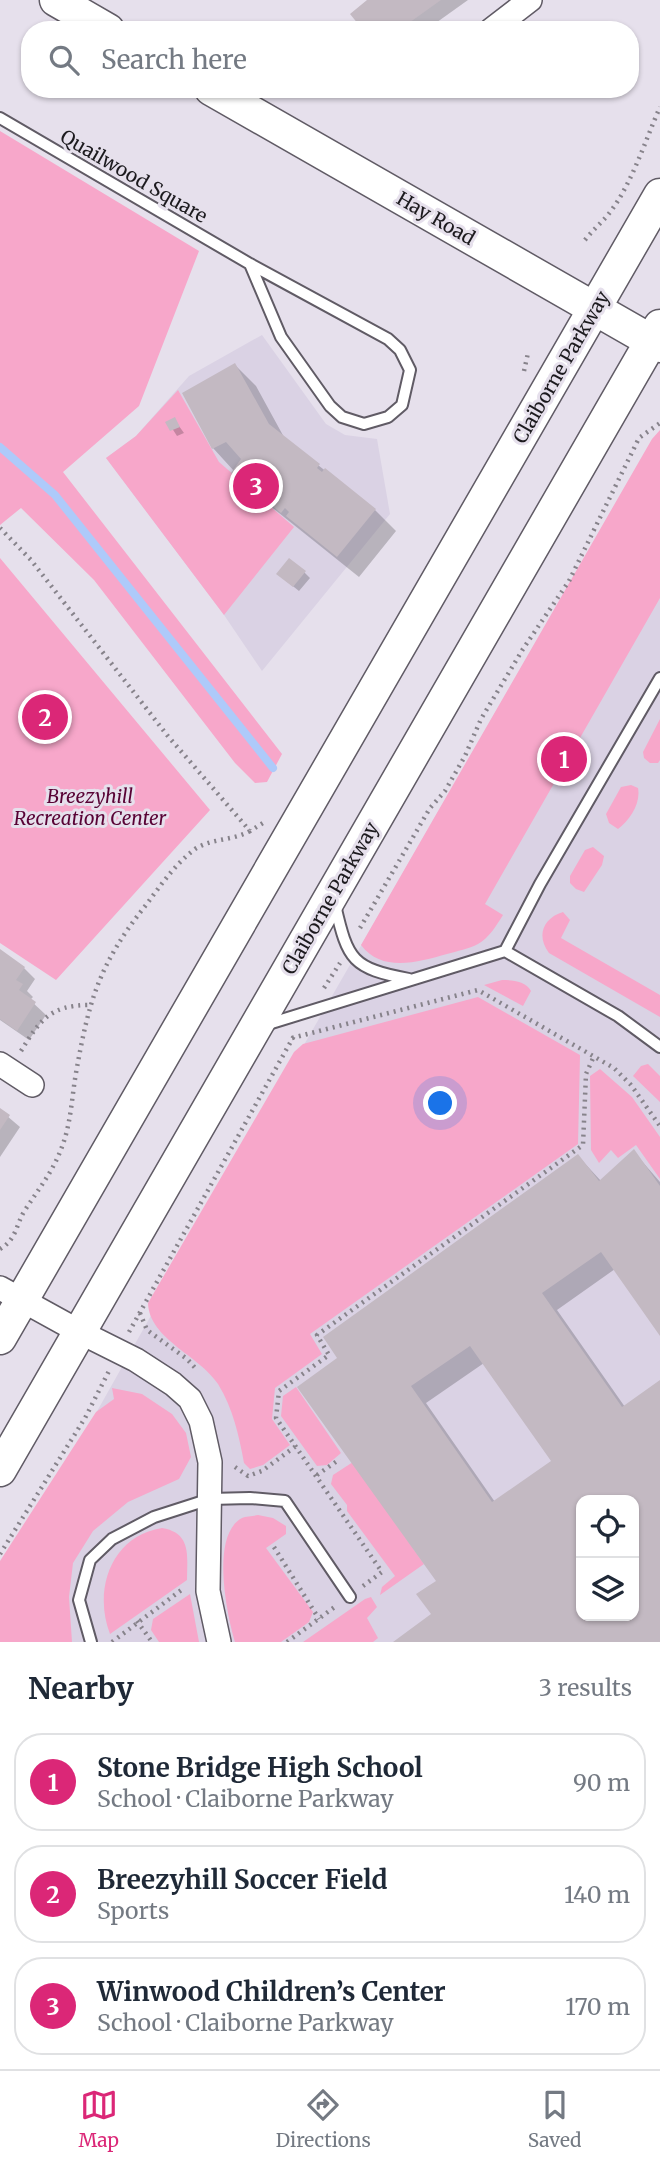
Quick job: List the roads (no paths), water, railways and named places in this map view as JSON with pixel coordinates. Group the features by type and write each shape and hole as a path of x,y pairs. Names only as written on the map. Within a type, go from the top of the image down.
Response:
{"main road":[{"path":"56,0 92,21"},
{"name":"Hay Road","path":"227,98 593,309 657,337"},
{"name":"Claiborne Parkway","path":"0,1338 11,1294 660,195"},
{"name":"Claiborne Parkway","path":"0,1470 657,337"}],"street":[{"path":"503,21 530,0"},
{"path":"5,1055 33,1085"},
{"path":"11,1294 136,1360 173,1384 190,1399 201,1421 210,1462 208,1591 219,1642"}],"lane":[{"name":"Quailwood Square","path":"0,118 250,264 388,339 400,351 410,370 402,405 388,417 363,424 342,417 330,407 281,337 250,264"},
{"path":"256,1028 505,951 660,678"},
{"path":"332,895 342,937 355,960 373,971 411,979"},
{"path":"505,951 618,1016 660,1046"},
{"path":"92,1642 79,1600 90,1560 112,1539 154,1517 210,1499 285,1501 350,1597"}],"waterway":[{"path":"0,447 55,495 273,768"}],"place":[{"name":"Winwood Children’s Center","path":"256,486"},
{"name":"Breezyhill Soccer Field","path":"45,717"},
{"name":"Stone Bridge High School","path":"564,759"}],"park label":[{"name":"Breezyhill Recreation Center","path":"90,807"}]}
